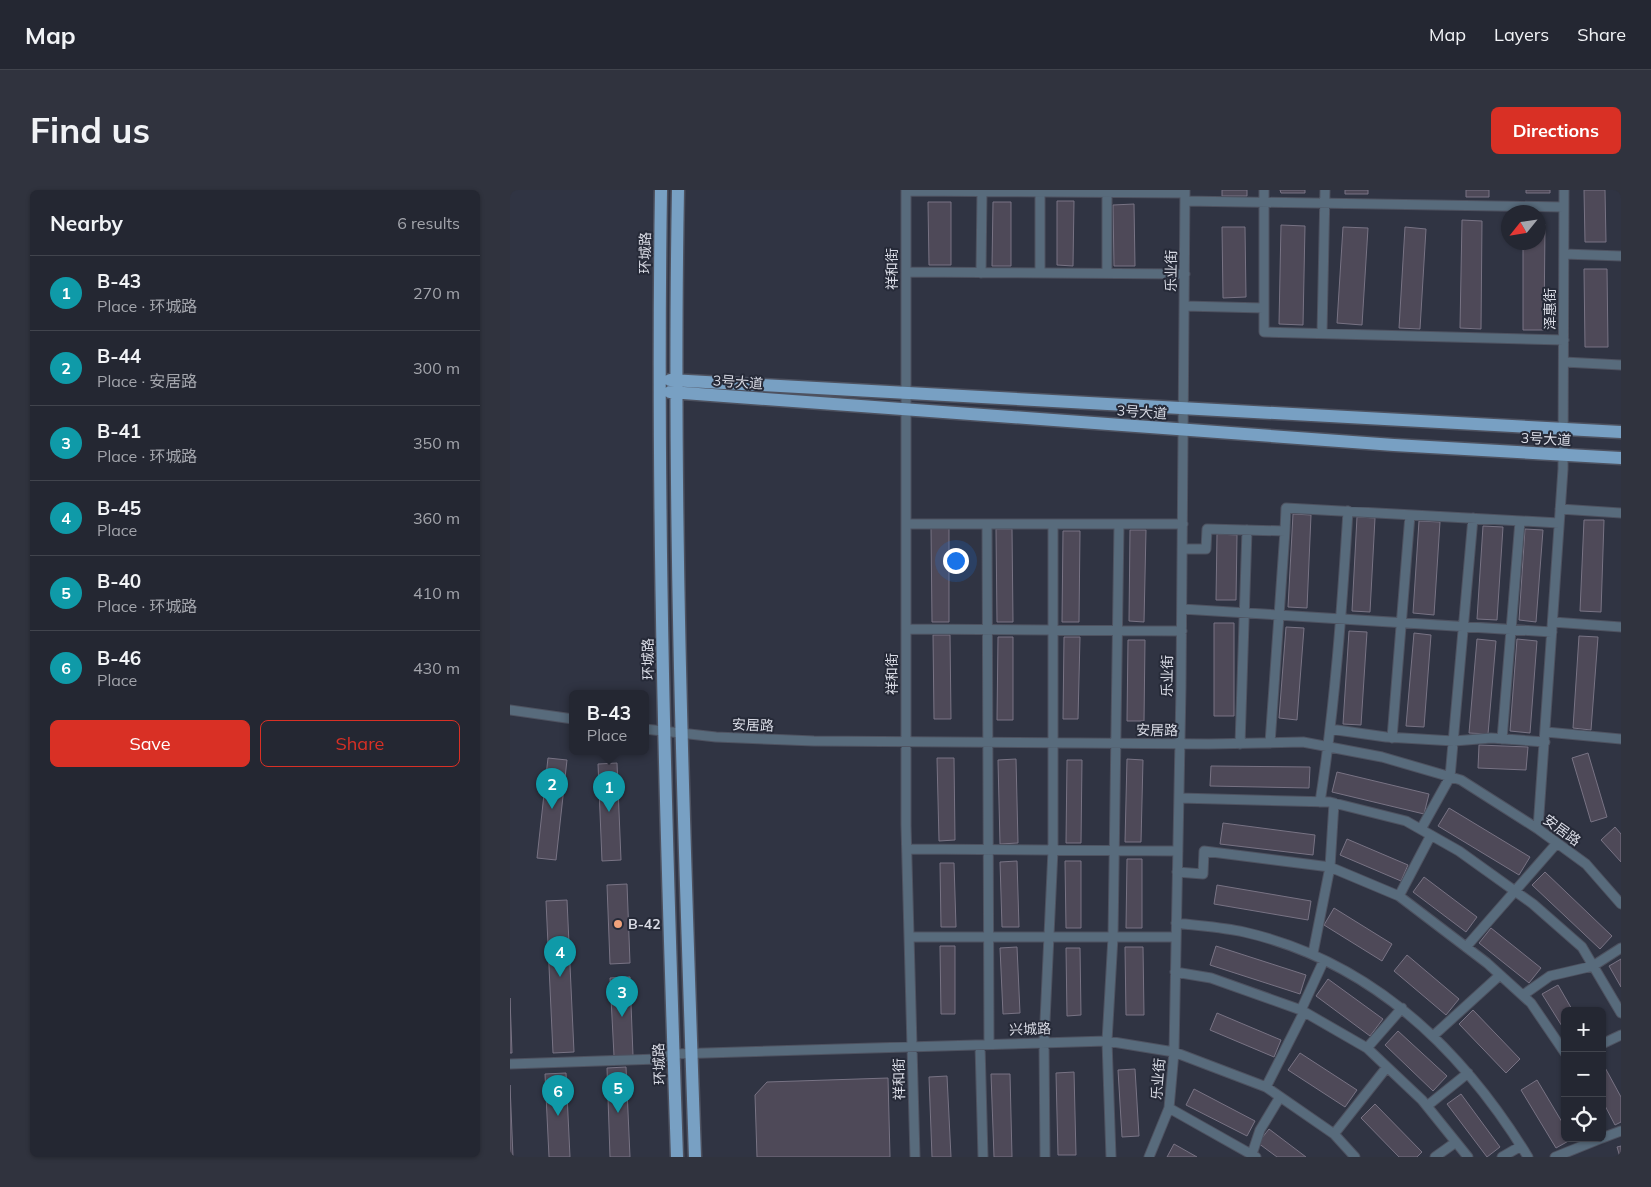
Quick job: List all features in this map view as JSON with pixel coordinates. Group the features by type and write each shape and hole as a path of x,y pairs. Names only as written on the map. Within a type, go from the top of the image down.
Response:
{"main road":[{"name":"环城路","path":"661,190 660,386 664,732 677,1157"},
{"path":"678,190 677,387 681,733 695,1157"},
{"name":"3号大道","path":"660,386 905,393 1621,432"},
{"name":"3号大道","path":"677,387 906,410 1621,458"}],"street":[{"path":"906,190 1107,191 1264,202 1564,207"},
{"name":"祥和街","path":"906,190 906,742 915,1157"},
{"path":"1264,190 1264,332 1564,340"},
{"path":"1322,333 1325,190"},
{"name":"泽惠街","path":"1538,829 1560,523 1563,455 1564,190"},
{"path":"981,272 982,191"},
{"path":"1040,191 1040,273"},
{"path":"1107,191 1107,273"},
{"name":"乐业街","path":"1149,1157 1169,1108 1174,1052 1182,631 1185,195"},
{"path":"1564,254 1621,256"},
{"path":"906,272 1185,274"},
{"path":"1184,306 1264,308"},
{"path":"1564,362 1621,366"},
{"path":"1270,743 1286,508 1560,523"},
{"path":"1560,509 1621,514"},
{"path":"1320,802 1328,747 1341,619 1348,511"},
{"path":"1392,738 1410,515"},
{"path":"1421,829 1450,777 1473,518"},
{"path":"1502,739 1520,521"},
{"path":"906,524 1182,524"},
{"path":"983,1157 988,937 987,524"},
{"path":"1045,1157 1044,1042 1047,937 1053,850 1053,524"},
{"path":"1111,1157 1106,1041 1113,937 1120,524"},
{"path":"1182,549 1206,549 1207,529 1285,531"},
{"path":"1240,744 1247,530"},
{"path":"1182,609 1552,632"},
{"path":"1553,622 1621,627"},
{"path":"906,629 1182,631"},
{"path":"510,710 569,718"},
{"path":"1330,729 1392,738 1454,741 1545,737 1619,738 1621,747"},
{"name":"安居路","path":"649,730 716,737 814,741 1117,744 1303,742 1382,757 1462,780 1538,829 1586,864 1621,904"},
{"path":"1179,798 1334,803 1406,821 1459,851 1515,891 1582,947 1621,1013"},
{"path":"1313,953 1330,867 1334,803"},
{"path":"1399,896 1431,835"},
{"path":"1466,947 1557,843"},
{"path":"907,849 1178,850"},
{"path":"1177,872 1203,874 1204,851 1330,867 1399,896 1466,947 1523,995 1531,1003 1564,1052"},
{"path":"1176,923 1244,931 1313,953 1374,987 1402,1008 1433,1036 1468,1073 1503,1116 1528,1157"},
{"path":"909,937 1176,937"},
{"path":"1523,995 1550,976 1593,966 1621,948"},
{"path":"1266,1087 1324,960"},
{"path":"1176,972 1211,978 1302,1011 1367,1048 1427,1106 1468,1157"},
{"path":"1433,1036 1500,975"},
{"path":"1367,1048 1402,1008"},
{"path":"1606,1042 1621,1035"},
{"name":"兴城路","path":"510,1064 658,1059 673,1054 1106,1041 1174,1052 1266,1087 1334,1134 1355,1157"},
{"path":"1334,1134 1387,1067"},
{"path":"1427,1106 1468,1073"},
{"path":"1169,1108 1253,1156 1260,1130 1280,1097"},
{"path":"1606,1135 1621,1131"},
{"path":"1435,1157 1456,1142"},
{"path":"1555,1157 1589,1142"},
{"path":"1502,1157 1521,1146"}],"building":[{"path":"1222,190 1247,190 1247,196 1222,196"},
{"path":"1280,190 1305,190 1305,193 1281,193"},
{"path":"1345,190 1368,190 1368,194 1345,194"},
{"path":"1466,190 1489,190 1489,197 1466,197"},
{"path":"1526,190 1550,190 1550,193 1526,193"},
{"path":"1584,190 1605,190 1606,242 1585,242"},
{"path":"1057,201 1074,201 1073,266 1057,265"},
{"path":"928,202 951,202 951,265 929,265"},
{"path":"993,202 1011,202 1011,266 992,266"},
{"path":"1134,204 1135,266 1114,266 1113,205"},
{"path":"1462,220 1482,221 1481,329 1460,328"},
{"path":"1281,225 1305,226 1303,325 1279,324"},
{"path":"1222,227 1245,227 1246,297 1223,298"},
{"path":"1343,227 1368,228 1362,325 1337,323"},
{"path":"1405,227 1426,229 1420,329 1399,328"},
{"path":"1523,250 1545,250 1544,330 1523,330"},
{"path":"1584,269 1607,269 1608,347 1585,347"},
{"path":"1293,514 1311,515 1307,608 1288,607"},
{"path":"1357,517 1375,518 1370,612 1352,611"},
{"path":"1584,520 1604,520 1601,612 1580,611"},
{"path":"1419,521 1440,522 1434,615 1413,613"},
{"path":"1483,526 1503,527 1497,620 1477,619"},
{"path":"931,528 949,528 949,622 932,622"},
{"path":"996,529 1012,529 1013,622 997,622"},
{"path":"1525,529 1543,530 1536,622 1519,620"},
{"path":"1130,530 1146,530 1144,622 1129,621"},
{"path":"1063,531 1080,531 1079,622 1062,622"},
{"path":"1217,534 1237,535 1236,600 1216,600"},
{"path":"1214,623 1234,623 1234,716 1214,716"},
{"path":"1286,627 1304,628 1297,720 1279,718"},
{"path":"1349,631 1367,632 1361,725 1343,724"},
{"path":"1414,633 1431,635 1424,727 1406,726"},
{"path":"933,635 950,635 951,719 934,719"},
{"path":"1579,636 1598,637 1591,730 1573,728"},
{"path":"998,637 1013,637 1013,720 997,720"},
{"path":"1064,637 1080,637 1078,719 1063,719"},
{"path":"1477,639 1496,641 1488,734 1469,733"},
{"path":"1517,639 1537,641 1530,733 1510,731"},
{"path":"1128,640 1145,640 1144,721 1127,721"},
{"path":"1479,745 1528,747 1526,770 1478,768"},
{"path":"1588,753 1607,817 1591,822 1572,758"},
{"path":"548,758 567,760 556,860 537,858"},
{"path":"937,758 954,758 955,840 939,841"},
{"path":"1016,759 1018,843 1000,844 998,760"},
{"path":"1127,759 1143,760 1141,842 1125,842"},
{"path":"1067,760 1082,760 1081,843 1066,843"},
{"path":"617,763 621,860 602,861 598,764"},
{"path":"1211,766 1310,767 1309,788 1210,786"},
{"path":"1337,772 1429,794 1424,814 1332,792"},
{"path":"1449,808 1530,857 1519,875 1438,826"},
{"path":"1223,823 1315,835 1313,855 1220,844"},
{"path":"1615,827 1621,834 1621,862 1601,840"},
{"path":"1347,839 1408,865 1401,881 1340,855"},
{"path":"1127,859 1142,859 1142,928 1126,928"},
{"path":"1017,861 1019,927 1002,927 1000,862"},
{"path":"1065,861 1081,861 1081,928 1066,928"},
{"path":"940,863 954,863 956,927 941,927"},
{"path":"1545,872 1612,936 1600,949 1532,885"},
{"path":"1424,877 1477,917 1466,932 1413,892"},
{"name":"B-42","path":"627,884 630,963 610,964 607,885"},
{"path":"1217,885 1311,901 1308,920 1214,904"},
{"path":"567,900 574,1052 553,1053 546,901"},
{"path":"1334,908 1392,944 1382,961 1324,925"},
{"path":"1491,928 1541,968 1529,983 1479,943"},
{"path":"940,946 955,946 955,1014 941,1014"},
{"path":"1216,946 1306,975 1300,994 1210,965"},
{"path":"1017,947 1020,1013 1003,1014 1000,948"},
{"path":"1125,947 1143,947 1144,1015 1126,1015"},
{"path":"1066,948 1080,948 1081,1015 1067,1016"},
{"path":"1407,955 1459,999 1446,1015 1394,971"},
{"path":"1621,959 1621,987 1609,966"},
{"path":"630,977 633,1056 614,1056 610,978"},
{"path":"1328,979 1383,1019 1370,1036 1316,996"},
{"path":"1558,985 1571,1007 1561,1007 1561,1025 1542,994"},
{"path":"510,998 512,1053 510,1053"},
{"path":"1473,1010 1520,1059 1506,1073 1459,1024"},
{"path":"1217,1013 1281,1040 1274,1057 1210,1030"},
{"path":"1398,1031 1447,1076 1433,1091 1385,1045"},
{"path":"1300,1053 1357,1090 1345,1107 1288,1070"},
{"path":"626,1067 630,1157 610,1157 607,1068"},
{"path":"1135,1069 1139,1136 1122,1137 1118,1070"},
{"path":"1606,1069 1621,1097 1621,1122 1615,1125 1606,1108"},
{"path":"1074,1072 1076,1155 1058,1155 1056,1073"},
{"path":"566,1073 570,1157 549,1157 545,1074"},
{"path":"991,1074 1010,1074 1012,1157 994,1157"},
{"path":"947,1076 951,1157 932,1157 929,1077"},
{"path":"888,1078 890,1157 757,1157 755,1095 767,1082"},
{"path":"1537,1080 1561,1120 1561,1142 1567,1142 1556,1148 1521,1090"},
{"path":"510,1085 513,1157 510,1157"},
{"path":"1194,1089 1255,1121 1247,1136 1186,1105"},
{"path":"1461,1094 1500,1147 1487,1157 1447,1104"},
{"path":"1375,1104 1422,1152 1417,1157 1399,1157 1361,1118"},
{"path":"1269,1129 1306,1157 1277,1157 1258,1143"},
{"path":"1174,1144 1197,1157 1167,1157"},
{"path":"1621,1146 1621,1157 1620,1157 1617,1147"}],"place":[{"name":"B-44","path":"552,809"},
{"name":"B-43","path":"609,812"},
{"name":"B-42","path":"618,924"},
{"name":"B-45","path":"560,977"},
{"name":"B-41","path":"622,1017"},
{"name":"B-40","path":"618,1113"},
{"name":"B-46","path":"558,1116"}]}
